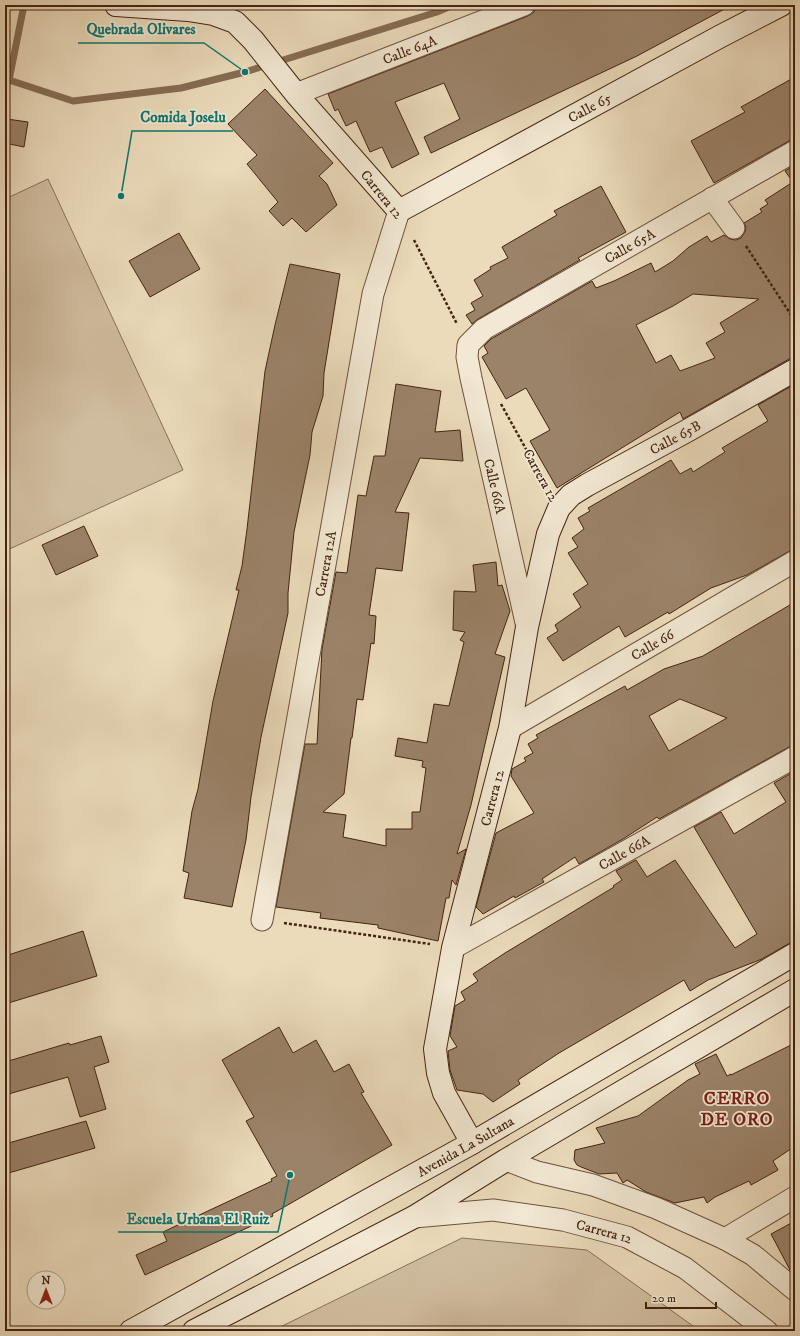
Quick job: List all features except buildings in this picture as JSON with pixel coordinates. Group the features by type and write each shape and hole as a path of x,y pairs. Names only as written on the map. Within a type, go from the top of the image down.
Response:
{"street":[{"name":"Carrera 12","path":"116,5 188,10 213,14 235,22 253,40 296,94 399,210"},
{"name":"Calle 64A","path":"296,94 524,5"},
{"name":"Calle 65","path":"399,210 781,5"},
{"name":"Calle 65A","path":"468,345 484,329 795,151"},
{"path":"712,198 734,228"},
{"name":"Carrera 12A","path":"262,920 373,294 399,210"},
{"name":"Calle 66A","path":"468,345 467,358 470,378 527,627"},
{"name":"Calle 65B","path":"559,508 571,495 587,484 686,432 795,370"},
{"name":"Carrera 12","path":"472,1143 444,1093 438,1073 435,1049 452,948 510,728 527,627 548,534 559,508"},
{"name":"Calle 66","path":"510,728 795,561"},
{"name":"Calle 66A","path":"452,948 795,757"},
{"name":"Avenida La Sultana","path":"131,1331 472,1143 795,954"},
{"path":"194,1331 414,1217 506,1160 795,990"},
{"path":"472,1143 506,1160 537,1172 593,1185 642,1203 725,1239 753,1255 795,1290"},
{"path":"725,1239 795,1197"},
{"name":"Carrera 12","path":"414,1217 493,1210 563,1220 627,1237 686,1268 767,1331"},
{"path":"333,1220 339,1239 348,1251"}],"path":[{"name":"Carrera 12","path":"399,210 468,345"},
{"path":"734,228 795,321"},
{"name":"Carrera 12","path":"498,399 559,508"},
{"path":"262,920 452,948"}],"shaded area":[{"path":"48,179 183,470 5,551 5,199"},
{"path":"462,1238 587,1250 700,1331 272,1331"}],"waterway":[{"path":"9,80 24,5"},
{"path":"5,82 9,80 73,101 181,88 245,72 437,12 453,5"}],"place":[{"name":"Quebrada Olivares","path":"245,72"},
{"name":"Comida Joselu","path":"121,196"},
{"name":"Escuela Urbana El Ruiz","path":"290,1175"}],"district":[{"name":"CERRO DE ORO","path":"737,1108"}]}
